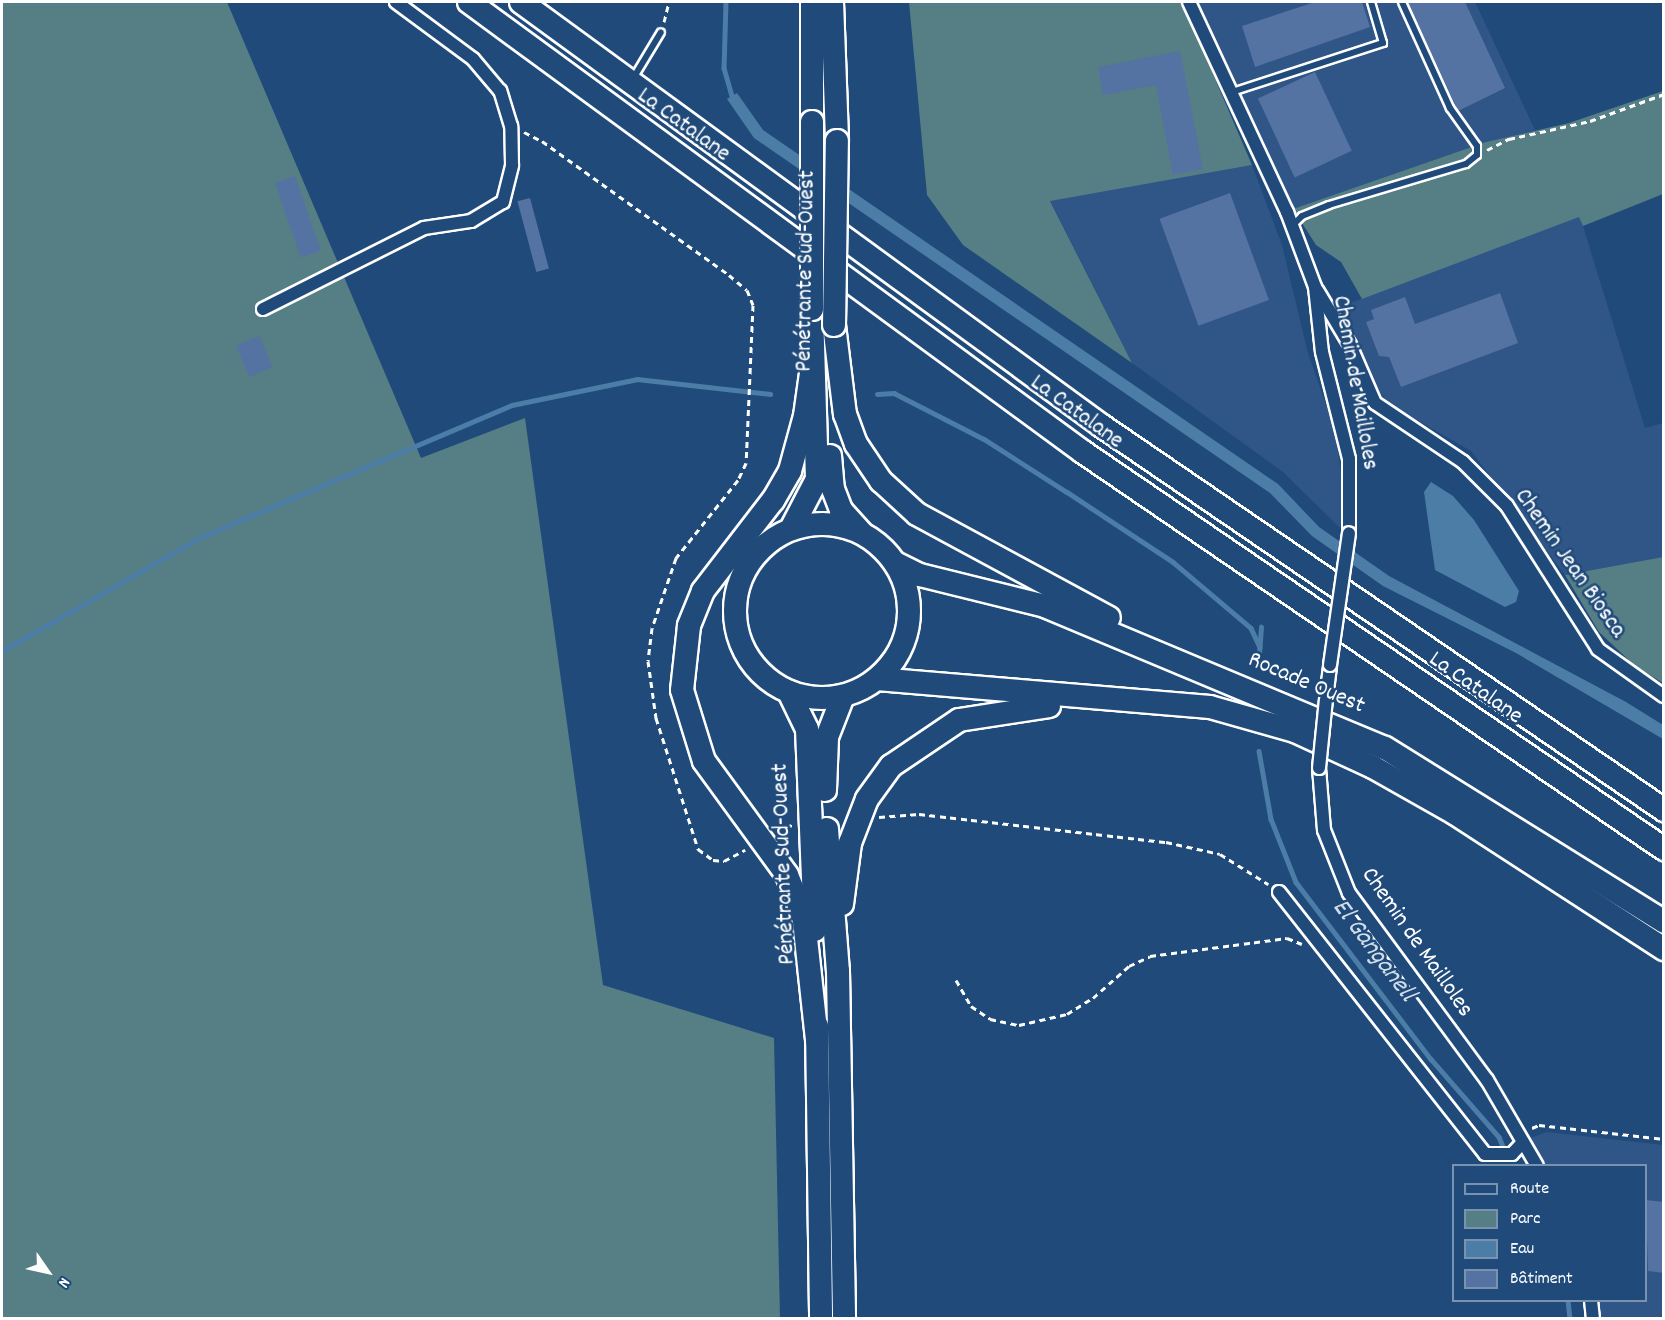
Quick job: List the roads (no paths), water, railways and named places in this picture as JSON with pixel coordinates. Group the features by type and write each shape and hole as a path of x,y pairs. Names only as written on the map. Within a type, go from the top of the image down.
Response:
{"highway":[{"name":"La Catalane","path":"470,2 1083,452 1664,849"},
{"name":"La Catalane","path":"521,2 1102,426 1664,810"},
{"name":"Pénétrante Sud-Ouest","path":"791,529 818,479 812,309 812,2"},
{"name":"Pénétrante Sud-Ouest","path":"832,2 837,141 829,466 841,510 861,532"},
{"path":"834,326 845,414 856,444 898,499 973,546 1219,676"},
{"name":"Pénétrante Sud-Ouest","path":"813,358 805,416 790,471 773,500 703,591 689,626 682,690 704,761 787,875 798,902 804,920 818,1040"},
{"name":"Rocade Ouest","path":"895,563 908,592 909,624 898,654 877,679 843,696 807,697 789,692 772,683 747,655 735,619 736,600 740,582 760,550 791,529 827,524 861,532 895,563 920,575 1045,606 1219,676 1385,748 1664,922"},
{"name":"Rocade Ouest","path":"877,679 1110,698 1247,715 1373,767 1456,814 1664,949"},
{"name":"Pénétrante Sud-Ouest","path":"789,692 807,729 810,763 818,1040 821,1318"},
{"path":"843,696 827,737 825,795 838,970 844,1318"},
{"path":"838,970 850,843 867,799 891,766 958,720 1110,698"}],"street":[{"path":"263,309 424,228 471,221 503,202 512,165 511,126 500,91 473,59 396,2"},
{"name":"Chemin de Mailloles","path":"1189,2 1292,226 1315,286 1322,352 1349,459 1349,533 1330,665 1319,768 1324,830 1349,893 1486,1080 1536,1164"},
{"name":"Chemin Jean Biosca","path":"1315,286 1350,345 1375,404 1463,462 1507,506 1598,649 1664,696"},
{"path":"1279,892 1325,956 1485,1154 1512,1154 1523,1142"},
{"path":"1591,1302 1593,1318"}],"lane":[{"path":"1229,93 1383,43 1371,2"},
{"path":"1292,226 1302,216 1329,205 1466,164 1477,155 1477,146 1450,108 1402,2"},
{"path":"630,83 661,33"}],"water":[{"path":"737,93 763,130 1278,484 1319,527 1389,576 1626,702 1663,725 1663,739 1516,653 1383,586 1312,536 1270,493 754,138 727,99"},
{"path":"1431,482 1453,496 1474,520 1519,591 1516,602 1505,607 1435,570 1424,492"}],"waterway":[{"path":"726,2 724,68 733,99"},
{"path":"2,651 201,537 512,405 637,379 770,394"},
{"path":"877,394 894,393 984,439 1173,562 1251,628 1260,647"},
{"name":"El Ganganell","path":"1258,667 1261,627"},
{"name":"El Ganganell","path":"1259,751 1271,819 1296,882 1431,1059 1499,1137 1504,1149"},
{"name":"El Ganganell","path":"1568,1302 1570,1318"}]}
